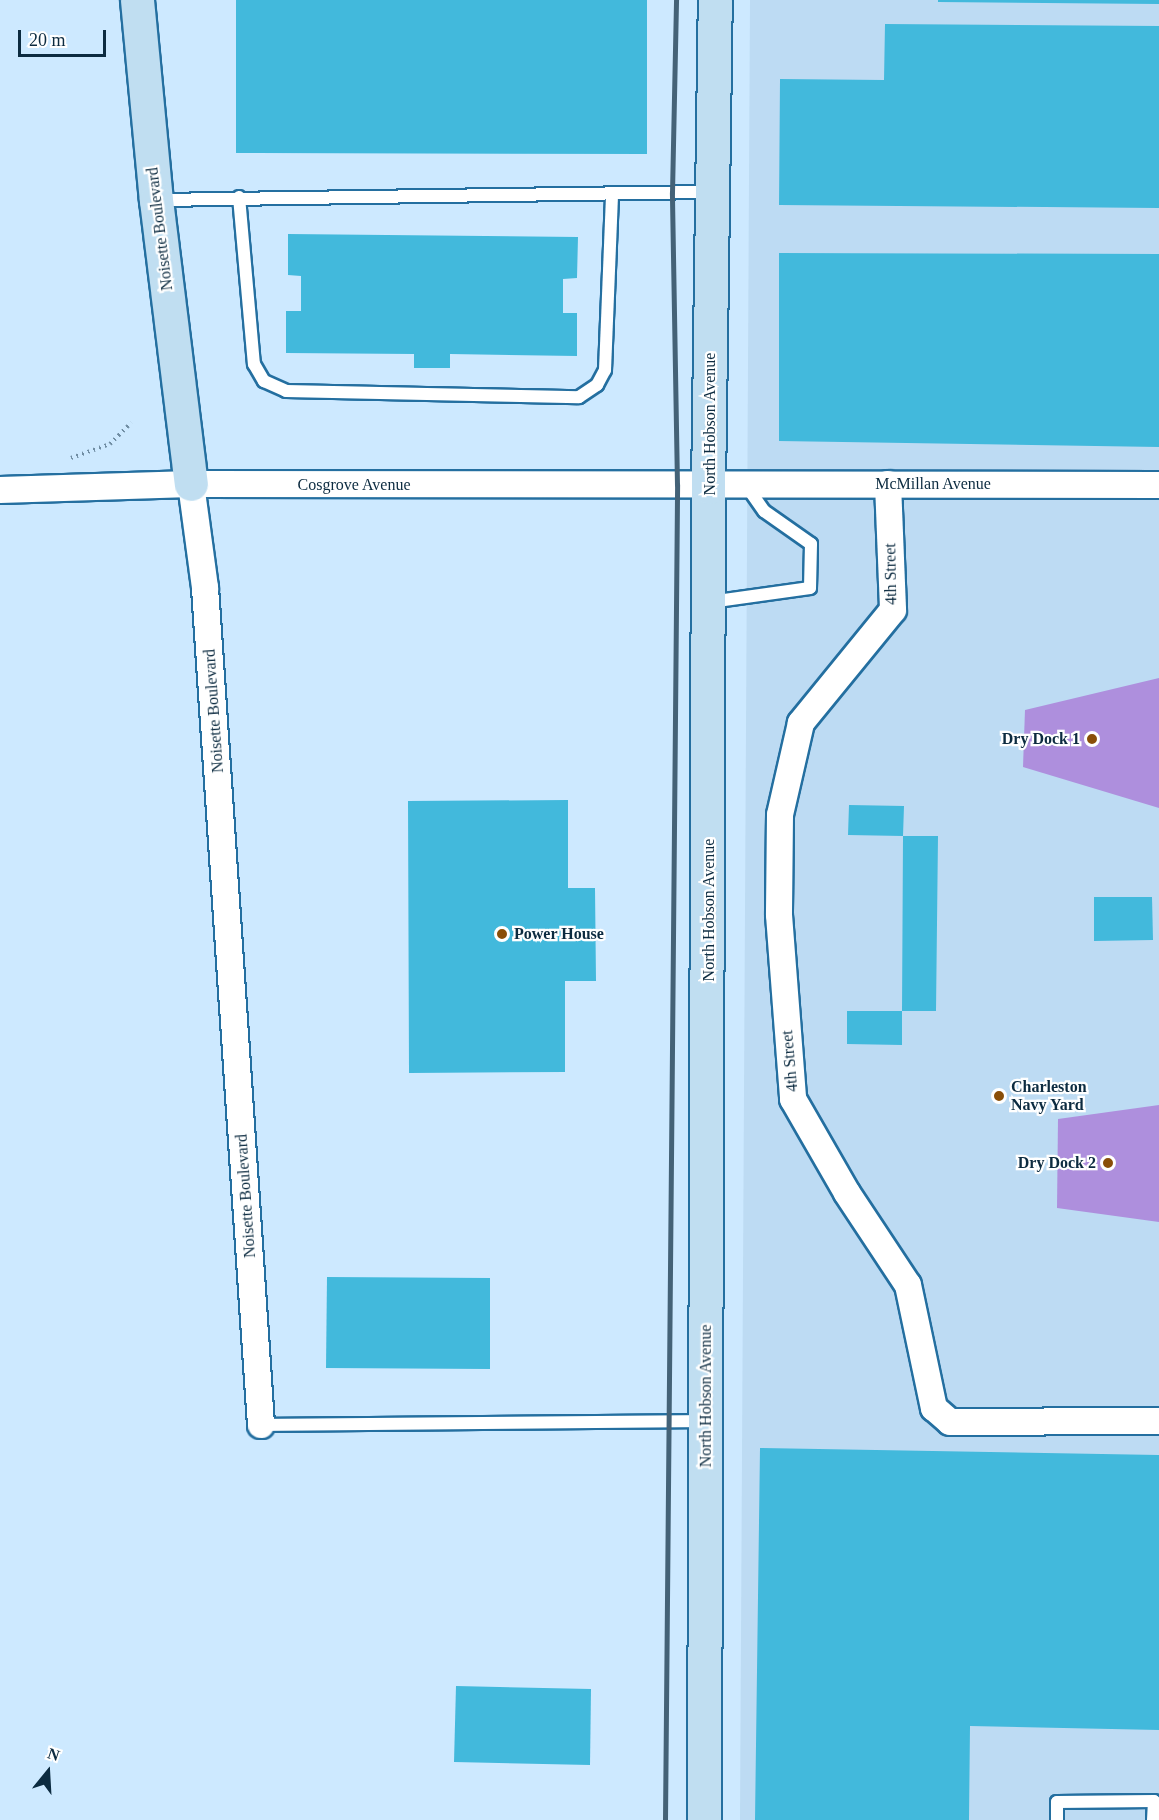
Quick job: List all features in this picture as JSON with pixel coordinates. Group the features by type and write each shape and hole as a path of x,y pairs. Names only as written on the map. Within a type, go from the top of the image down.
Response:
{"street":[{"name":"Noisette Boulevard","path":"137,0 156,200 205,588 261,1425"},
{"name":"North Hobson Avenue","path":"704,1820 710,602 708,487 715,0"},
{"name":"McMillan Avenue","path":"708,487 744,482 1159,485"},
{"name":"Cosgrove Avenue","path":"0,490 191,484 708,487"},
{"name":"4th Street","path":"888,484 893,610 801,723 780,815 779,915 793,1099 847,1193 908,1285 934,1408 950,1422 1159,1421"}],"lane":[{"path":"156,200 239,197 713,192"},
{"path":"239,197 254,364 264,381 286,391 579,397 597,385 605,370 612,194"},
{"path":"710,602 810,588 811,543 764,511 744,482"},
{"path":"261,1425 706,1421"},
{"path":"1058,1820 1058,1802 1154,1801 1153,1820"}],"path":[{"path":"67,459 110,444 131,423"}],"shaded area":[{"path":"750,0 1159,0 1159,1820 740,1820"},
{"name":"Dry Dock 1","path":"1159,678 1159,808 1023,767 1025,710"},
{"name":"Dry Dock 2","path":"1159,1105 1159,1222 1057,1208 1058,1119"}],"building":[{"path":"236,0 647,0 647,154 236,153"},
{"path":"938,0 1159,0 1159,4 938,2"},
{"path":"885,24 1159,26 1159,208 779,205 780,79 884,80"},
{"path":"288,234 578,237 577,278 563,279 563,313 577,313 577,356 450,354 450,368 414,368 414,354 286,353 286,311 301,311 301,276 288,275"},
{"path":"779,253 1159,254 1159,447 779,441"},
{"name":"Power House","path":"568,800 568,888 595,888 596,981 565,981 565,1072 409,1073 408,801"},
{"path":"849,805 904,806 903,836 848,835"},
{"path":"903,836 938,836 936,1011 902,1011"},
{"path":"1094,897 1152,897 1153,940 1094,941"},
{"path":"847,1011 902,1011 902,1045 847,1044"},
{"path":"327,1277 490,1278 490,1369 326,1368"},
{"path":"760,1448 1159,1455 1159,1730 970,1726 969,1820 755,1820"},
{"path":"456,1686 591,1689 590,1765 454,1762"}],"railway":[{"path":"665,1820 677,485 672,193 676,0"}],"place":[{"name":"Dry Dock 1","path":"1092,739"},
{"name":"Power House","path":"502,934"},
{"name":"Charleston Navy Yard","path":"999,1096"},
{"name":"Dry Dock 2","path":"1108,1163"}]}
